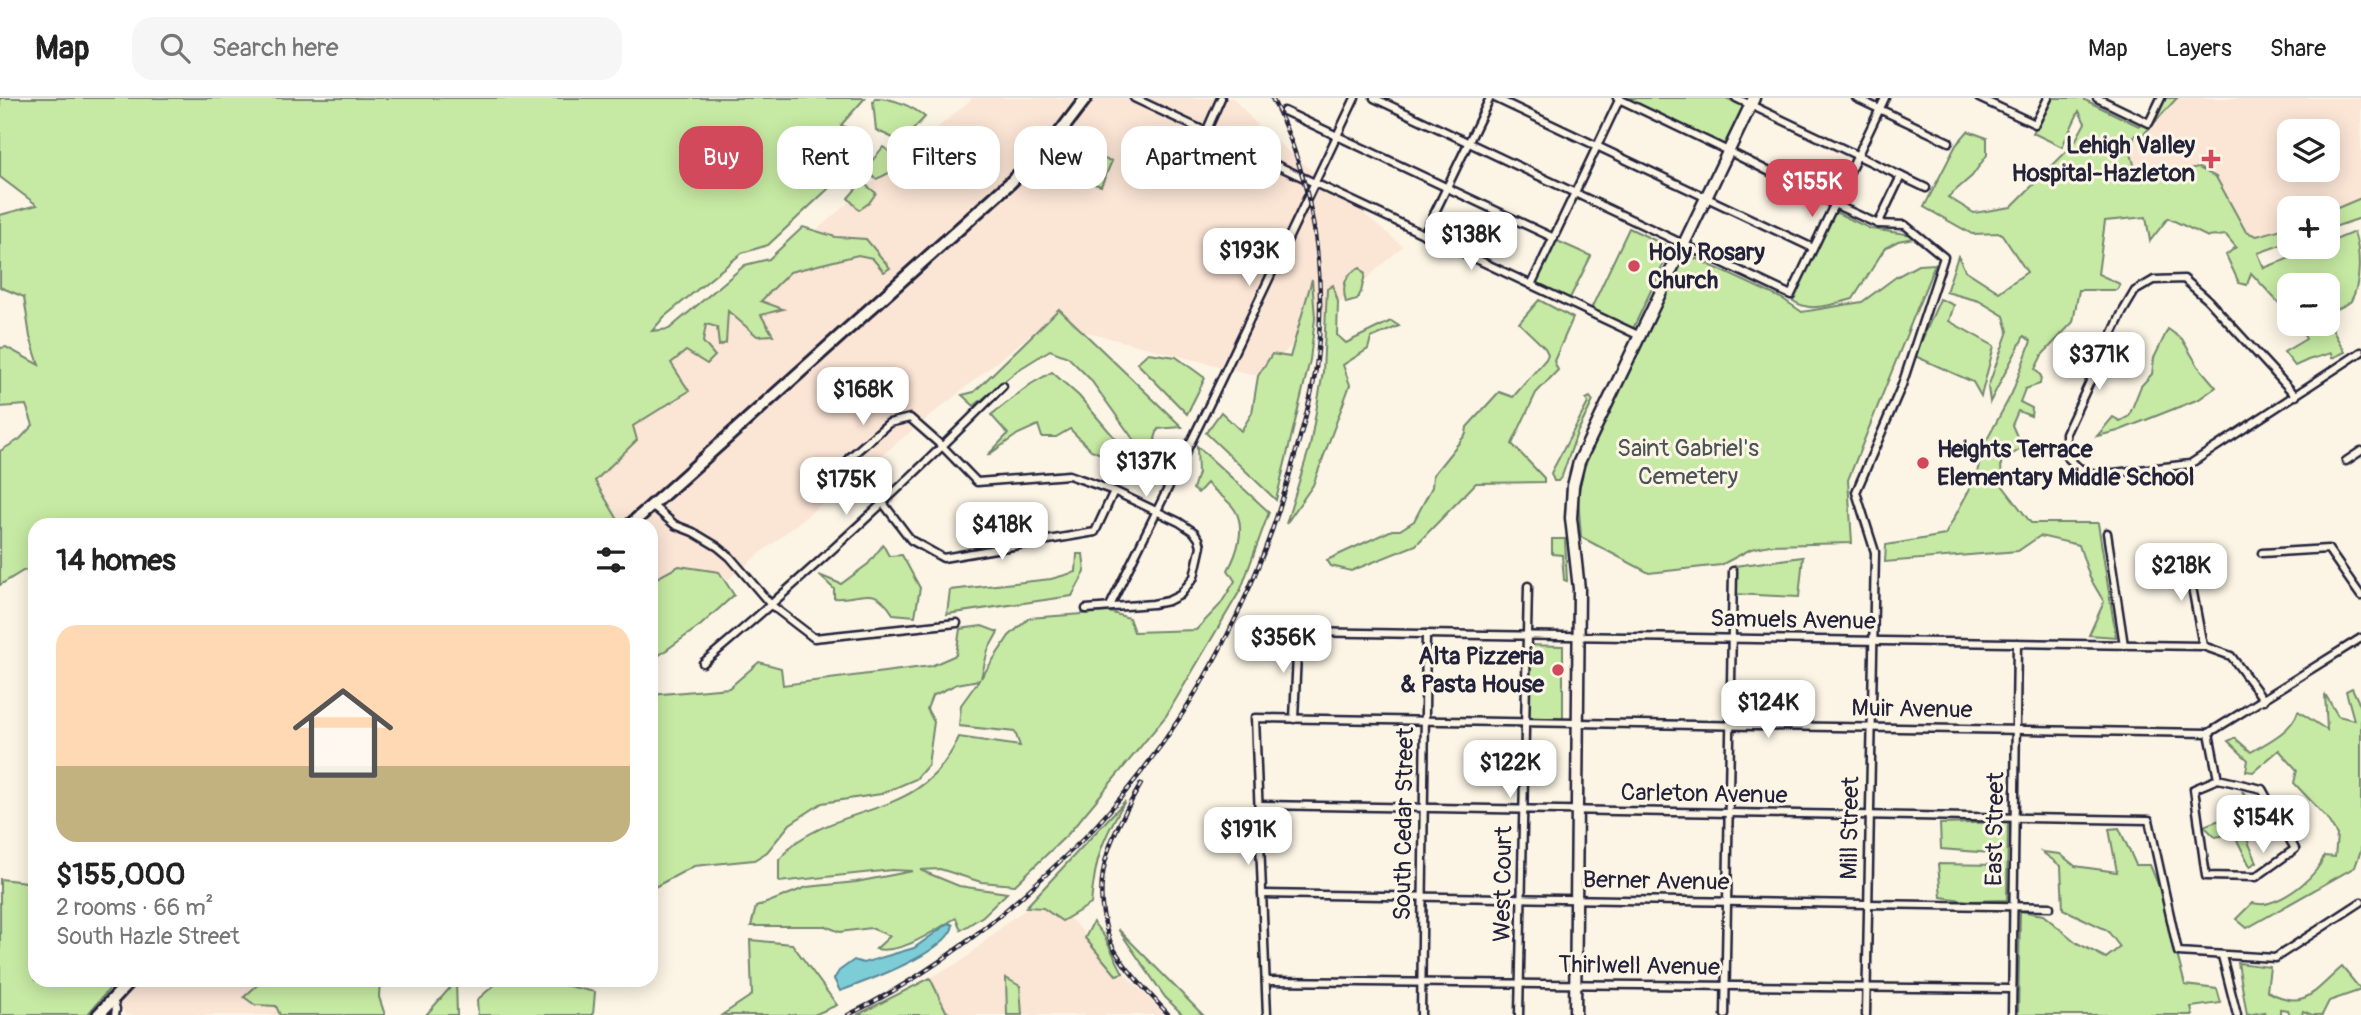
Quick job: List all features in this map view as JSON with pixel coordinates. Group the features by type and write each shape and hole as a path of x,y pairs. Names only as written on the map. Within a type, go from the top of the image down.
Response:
{"highway":[{"path":"638,518 1010,183 1058,135 1086,98"},
{"path":"98,1015 124,987"}],"main road":[{"path":"1575,1015 1579,589 1571,517 1573,486 1579,462 1752,101"}],"street":[{"path":"1134,98 1193,126"},
{"path":"1209,126 1221,98"},
{"path":"1110,606 1355,98"},
{"path":"1374,98 1791,295 1885,98"},
{"path":"1424,235 1490,98"},
{"path":"1495,98 1813,248"},
{"path":"1531,285 1619,98 1728,150 1833,205 1878,224 1901,176"},
{"path":"1736,98 1752,101 1927,188"},
{"path":"1856,98 1948,142"},
{"path":"1979,98 2035,124 2048,98"},
{"path":"2097,98 2149,123 2161,98"},
{"path":"1284,111 1554,238"},
{"path":"1281,167 1640,336"},
{"name":"Mill Street","path":"1866,1015 1875,552 1856,492 1902,385 1944,257 1905,225 1878,224"},
{"path":"2296,396 2207,299 2183,279 2154,279 2135,290 2122,313 2066,433 2066,456 2079,468 2098,475 2190,464 2296,396 2361,352"},
{"path":"703,663 771,605 943,447 1003,386"},
{"path":"1086,609 1168,601 1180,595 1194,577 1201,546 1199,539 1179,522 1114,491 1069,475 977,482 910,418 889,423 849,458 911,540 943,558 1095,532 1114,491"},
{"path":"2346,461 2361,451"},
{"path":"652,505 676,525 718,547 730,557 771,605 814,638 957,623"},
{"path":"2106,533 2124,645"},
{"path":"2262,553 2328,549 2361,596"},
{"path":"2186,555 2203,646"},
{"path":"1725,1015 1733,571"},
{"name":"West Court","path":"1519,1015 1528,586"},
{"name":"Samuels Avenue","path":"1294,719 1298,632 2203,646 2231,656 2264,700"},
{"name":"South Cedar Street","path":"1420,1015 1426,634"},
{"path":"2218,779 2210,733 2361,638"},
{"name":"East Street","path":"2012,1015 2017,643"},
{"name":"Muir Avenue","path":"1259,805 1255,718 2210,733"},
{"path":"2218,779 2262,789 2295,849 2256,877 2206,876 2194,789 2218,779"},
{"path":"1259,805 1267,1015"},
{"name":"Carleton Avenue","path":"1259,805 2149,820 2178,952 2222,956"},
{"name":"Berner Avenue","path":"1262,894 2050,907"},
{"path":"2237,1015 2222,956 2275,958 2361,902"},
{"name":"Thirlwell Avenue","path":"1266,981 2012,989"},
{"path":"113,999 115,1015"}],"shaded area":[{"path":"973,98 1233,98 1258,126 1121,126 1121,189 1281,189 1281,145 1403,246 1258,376 1046,322 658,636 658,518 474,518 865,189 873,189 873,182 887,170 887,189 1000,189 1000,126 940,126"},
{"name":"Lehigh Valley Hospital-Hazleton","path":"2164,98 2361,98 2361,198 2340,207 2340,196 2277,196 2277,230 2257,236 2246,232 2216,177 2199,168 2154,176 2135,168 2130,150 2135,135 2144,134 2145,137"},
{"path":"1047,895 1165,1015 859,1015 962,961 1010,920"},
{"path":"115,987 352,987 323,1015 125,1015"}],"green space":[{"path":"0,98 865,98 841,125 843,126 777,126 777,189 828,189 768,245 742,253 664,317 652,331 669,329 745,265 769,259 803,227 836,237 866,239 890,268 884,272 872,258 858,255 790,272 761,301 783,309 761,315 773,335 757,336 728,311 726,343 719,346 717,327 706,324 703,342 715,356 707,364 686,351 671,363 689,391 633,426 637,440 595,481 617,518 28,518 28,570 0,585 0,451 20,439 33,425 26,405 0,407 0,348 6,347 39,365 30,337 24,297 0,287 0,215 37,205 0,177"},
{"path":"875,98 902,103 925,117 917,126 887,126 887,135 876,130"},
{"path":"1624,98 1726,98 1744,106 1724,145"},
{"path":"2051,98 2085,98 2139,126 2166,98 2177,98 2144,134 2135,135 2130,150 2135,168 2154,176 2199,168 2216,177 2246,232 2257,236 2277,230 2277,246 2258,253 2264,268 2287,259 2340,259 2340,238 2354,232 2358,249 2358,277 2349,303 2340,308 2340,273 2277,273 2277,301 2251,273 2247,285 2239,283 2226,255 2236,247 2226,235 2208,237 2168,218 2150,241 2146,217 2105,221 2098,274 2120,284 2117,290 2079,290 2073,322 2042,355 2035,369 2041,376 2040,384 2025,389 2020,402 2032,408 2031,416 2018,411 2012,425 2022,448 2001,462 2002,485 2031,523 2098,523 2116,637 2089,635 2104,602 2090,578 2079,545 2040,536 2018,551 1885,562 1886,545 1945,535 1976,477 1983,447 2012,393 2031,341 2024,336 1990,402 1988,387 2008,331 2004,316 1979,301 1946,292 1958,256 1965,270 1999,292 2027,272 2001,233 1972,234 1924,207 1956,145 1968,131 1987,138 1987,155 1972,176 1948,197 1974,213 2011,207 2073,145 2085,123 2079,111 2062,147 2033,133"},
{"path":"883,147 887,150 887,173 876,179 873,177 873,160"},
{"path":"1107,160 1112,161 1107,172"},
{"path":"856,189 871,189 876,193 869,203 859,210 848,198"},
{"path":"2361,198 2361,218 2340,225 2340,207"},
{"path":"1833,211 1871,229 1913,235 1914,238 1898,241 1885,248 1853,299 1821,307 1799,304 1792,300"},
{"path":"1629,228 1671,248 1632,331 1590,311"},
{"path":"1555,240 1591,256 1569,300 1534,284"},
{"name":"Saint Gabriel's Cemetery","path":"1684,253 1783,299 1802,312 1862,302 1896,277 1918,265 1935,264 1848,480 1852,543 1770,545 1751,549 1721,565 1649,573 1581,537 1578,497 1584,460"},
{"path":"1360,268 1365,274 1361,292 1357,300 1346,303 1345,282 1350,274"},
{"path":"1312,279 1315,318 1310,360 1276,500 1206,433 1221,412 1241,431 1252,413 1258,376 1272,354 1290,357"},
{"path":"1333,285 1338,302 1337,335 1346,343 1391,321 1399,326 1371,338 1368,349 1343,365 1350,385 1313,485 1286,524 1310,446 1323,372 1327,289"},
{"path":"1940,299 1954,305 1949,321 1994,346 1981,396 1973,382 1915,356"},
{"path":"1539,300 1573,318 1554,361 1558,370 1536,393 1512,444 1544,478 1544,482 1476,483 1416,545 1351,571 1331,566 1327,560 1392,530 1400,530 1414,521 1432,487 1433,475 1466,434 1467,427 1499,392 1513,397 1546,359 1548,354 1545,348 1519,323"},
{"path":"1059,309 1182,427 1158,429 1155,439 1162,455 1136,443 1090,379 1068,357 1050,350 1018,370 974,406 962,395 974,392"},
{"path":"2168,329 2182,339 2198,366 2216,387 2199,399 2118,431 2097,436 2113,417 2120,421 2129,416 2141,386 2152,374 2154,358"},
{"path":"2304,336 2336,336 2345,352 2332,358 2331,353 2295,366 2284,352 2306,339"},
{"path":"1148,353 1176,357 1205,378 1187,414 1137,363"},
{"path":"1052,372 1079,396 1125,450 1117,465 1108,457 1091,450 1070,429 1056,437 1042,437 1038,425 1018,434 987,456 1008,434 991,415 1031,384"},
{"path":"1590,397 1593,401 1577,433 1562,476 1558,481 1554,481 1551,473 1588,403 1586,399"},
{"path":"1197,446 1269,512 1241,589 1166,716 1069,833 1015,885 981,882 940,869 920,870 959,886 1007,893 983,916 961,930 956,918 918,940 886,950 876,949 890,936 871,928 840,932 825,926 751,926 756,907 807,887 856,882 913,871 892,870 779,882 779,860 795,843 821,828 888,804 928,781 944,763 959,737 1020,746 1015,732 959,726 961,705 979,680 957,684 932,696 927,709 934,722 928,765 916,779 881,794 822,803 790,824 767,852 754,860 694,866 658,885 658,694 729,688 759,662 781,668 783,685 931,666 956,655 960,629 982,626 998,632 988,650 981,678 1009,636 1029,618 1109,612 1129,618 1134,632 1196,630 1220,605 1235,581 1228,570 1240,533 1238,517 1226,499 1207,483 1198,493 1193,489 1198,473"},
{"path":"1552,539 1565,539 1567,581 1564,580 1562,555 1552,554"},
{"path":"883,545 889,556 902,555 920,588 915,616 893,614 886,604 873,595 834,598 834,589 819,575 841,584 868,564"},
{"path":"1077,554 1083,554 1085,572 1072,596 947,614 950,590 1051,579 1076,572"},
{"path":"1803,557 1799,597 1733,594 1735,566"},
{"path":"679,566 719,572 734,595 701,625 658,656 658,577"},
{"path":"1524,645 1563,646 1563,722 1523,721"},
{"path":"2352,688 2361,707 2361,850 2355,867 2247,928 2236,919 2252,903 2265,904 2277,900 2302,885 2324,856 2335,857 2337,835 2326,817 2294,783 2297,770 2279,750 2253,772 2246,771 2248,760 2228,741 2235,738 2251,752 2285,730 2298,711 2327,730 2325,694 2338,716 2354,720 2346,691"},
{"path":"2242,791 2255,803 2270,828 2245,835 2257,862 2250,866 2234,834 2215,837 2204,826 2248,808"},
{"path":"1125,801 1101,850 1091,904 1062,921 1043,908 1026,907"},
{"path":"2008,822 2007,900 1970,901 1941,897 1938,864 1996,865 1998,858 1991,853 1941,849 1940,824"},
{"path":"2119,828 2136,865 2150,865 2160,889 2185,985 2217,989 2221,1003 2191,1007 2193,1015 2018,1015 2020,911 2043,915 2077,943 2106,958 2120,947 2107,930 2063,909 2061,866 2042,852 2060,854 2075,866 2117,872 2109,829"},
{"path":"0,879 28,882 28,987 111,987 87,1015 0,1015"},
{"path":"1093,922 1104,936 1123,973 1116,975 1085,938"},
{"path":"1118,929 1203,1015 1183,1015 1165,997"},
{"path":"750,940 792,944 837,1005 814,1015 722,1015 752,995"},
{"path":"2238,963 2270,967 2267,991 2280,997 2300,999 2308,996 2342,967 2361,990 2329,1001 2322,1015 2303,1011 2302,1015 2290,1015 2288,1010 2280,1009 2280,1015 2266,1015 2265,1012 2247,1015"},
{"path":"930,978 946,1011 952,1015 857,1015"},
{"path":"1006,978 1020,986 1022,1015 1007,1015"},
{"path":"255,987 380,987 379,997 385,1015 280,1015 276,1006 255,1005 244,997"},
{"path":"451,987 456,987 457,1015 426,1015"},
{"path":"492,987 573,987 595,992 593,1015 478,1015 477,1000"}],"water":[{"path":"949,923 953,925 948,935 922,955 840,991 834,979 839,971 854,960 863,963 914,948"}],"railway":[{"path":"848,1015 897,989 966,943 1030,889 1094,828 1162,744 1218,654 1241,606 1262,557 1295,455 1312,390 1319,333 1318,264 1308,196 1298,162 1272,98"},
{"path":"1141,784 1116,830 1105,862 1101,896 1103,914 1114,949 1140,984 1169,1015"}],"place":[{"name":"Lehigh Valley Hospital-Hazleton","path":"2211,159"},
{"name":"Holy Rosary Church","path":"1634,266"},
{"name":"Heights Terrace Elementary Middle School","path":"1923,463"},
{"name":"Alta Pizzeria & Pasta House","path":"1558,670"}]}
